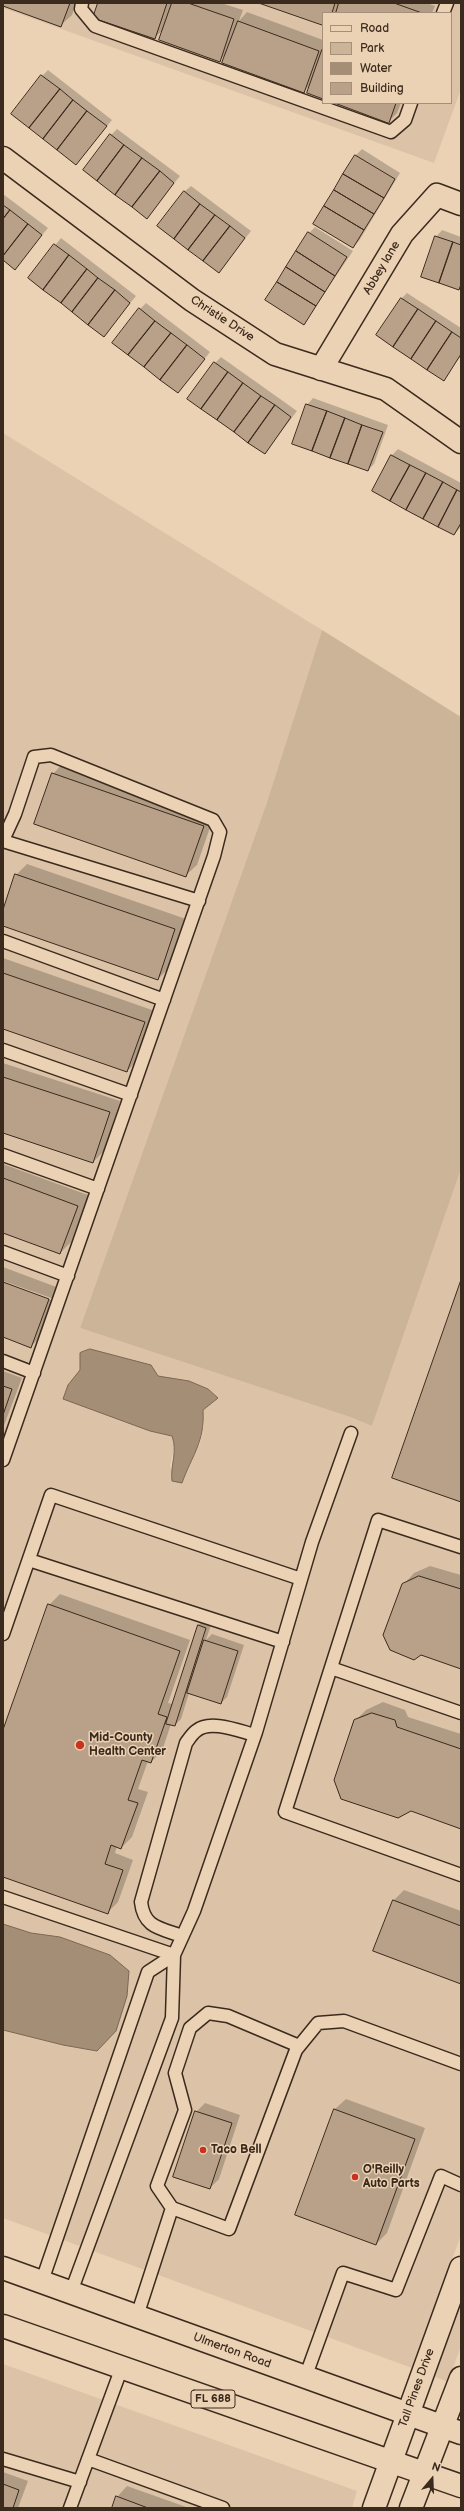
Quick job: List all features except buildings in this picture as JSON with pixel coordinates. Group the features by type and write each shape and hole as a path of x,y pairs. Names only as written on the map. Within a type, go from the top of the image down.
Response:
{"street":[{"name":"Christie Drive","path":"3,158 192,300 275,354 386,389 461,442"},
{"name":"Abbey lane","path":"322,369 402,234 436,195 461,204"},
{"name":"Ulmerton Road","path":"3,2268 452,2430"},
{"name":"Tall Pines Drive","path":"374,2508 390,2460 461,2268"},
{"name":"FL 688","path":"3,2326 461,2486"},
{"path":"411,2508 424,2472 452,2430 461,2378"}],"lane":[{"path":"82,3 80,9 95,26 391,132 405,120 411,104"},
{"path":"3,1460 199,901 220,832 213,820 51,755 34,757 15,814 3,841 199,901"},
{"path":"3,941 164,1000"},
{"path":"3,1050 131,1095"},
{"path":"3,1155 98,1189"},
{"path":"3,1252 68,1276"},
{"path":"3,1361 34,1373"},
{"path":"71,2292 172,2018 174,1955 194,1911 255,1735 312,1542 351,1433"},
{"path":"3,1634 51,1495 301,1579"},
{"path":"461,1548 378,1520 285,1812 461,1876"},
{"path":"29,1560 282,1642"},
{"path":"331,1668 461,1713"},
{"path":"182,1936 152,1925 143,1915 141,1902 186,1743 196,1730 206,1726 255,1735"},
{"path":"3,1897 174,1955"},
{"path":"42,2281 148,1972 174,1955"},
{"path":"299,2046 228,2016 208,2013 190,2028 175,2073 185,2110 157,2186 172,2208 229,2229 299,2046 318,2023 344,2021 461,2064"},
{"path":"305,2378 343,2274 396,2290 441,2176 461,2185"},
{"path":"137,2316 172,2208"},
{"path":"70,2508 122,2367"},
{"path":"3,2459 80,2482"},
{"path":"88,2459 223,2508"}],"shaded area":[{"path":"3,3 461,3 461,89 434,163 3,8"},
{"path":"3,433 322,630 266,805 80,1328 350,1417 372,1426 461,1169 461,2235 412,2368 3,2218 3,2030 63,2045 97,2051 129,1971 110,1955 60,1937 31,1933 3,1924","holes":["118,1357 150,1365 158,1376 189,1381 208,1389 218,1398 203,1410 204,1425 200,1444 191,1459 182,1483 170,1466 175,1444 173,1436 150,1431 68,1385 80,1370"]},
{"path":"461,2300 461,2346 448,2382 433,2376"},
{"path":"3,2364 357,2491 352,2508 3,2508"}],"green space":[{"path":"322,630 461,717 461,1169 372,1426 350,1417 80,1328 266,805"}],"water":[{"path":"90,1349 151,1365 158,1376 189,1381 208,1389 218,1398 203,1410 200,1440 182,1483 172,1481 174,1442 172,1436 150,1431 63,1399 68,1385 80,1370 80,1353"},
{"path":"3,1924 31,1933 60,1937 110,1955 129,1971 127,1996 116,2031 97,2051 63,2045 3,2030"}],"place":[{"name":"Mid-County Health Center","path":"80,1745"},
{"name":"Taco Bell","path":"203,2150"},
{"name":"O'Reilly Auto Parts","path":"355,2177"}]}
